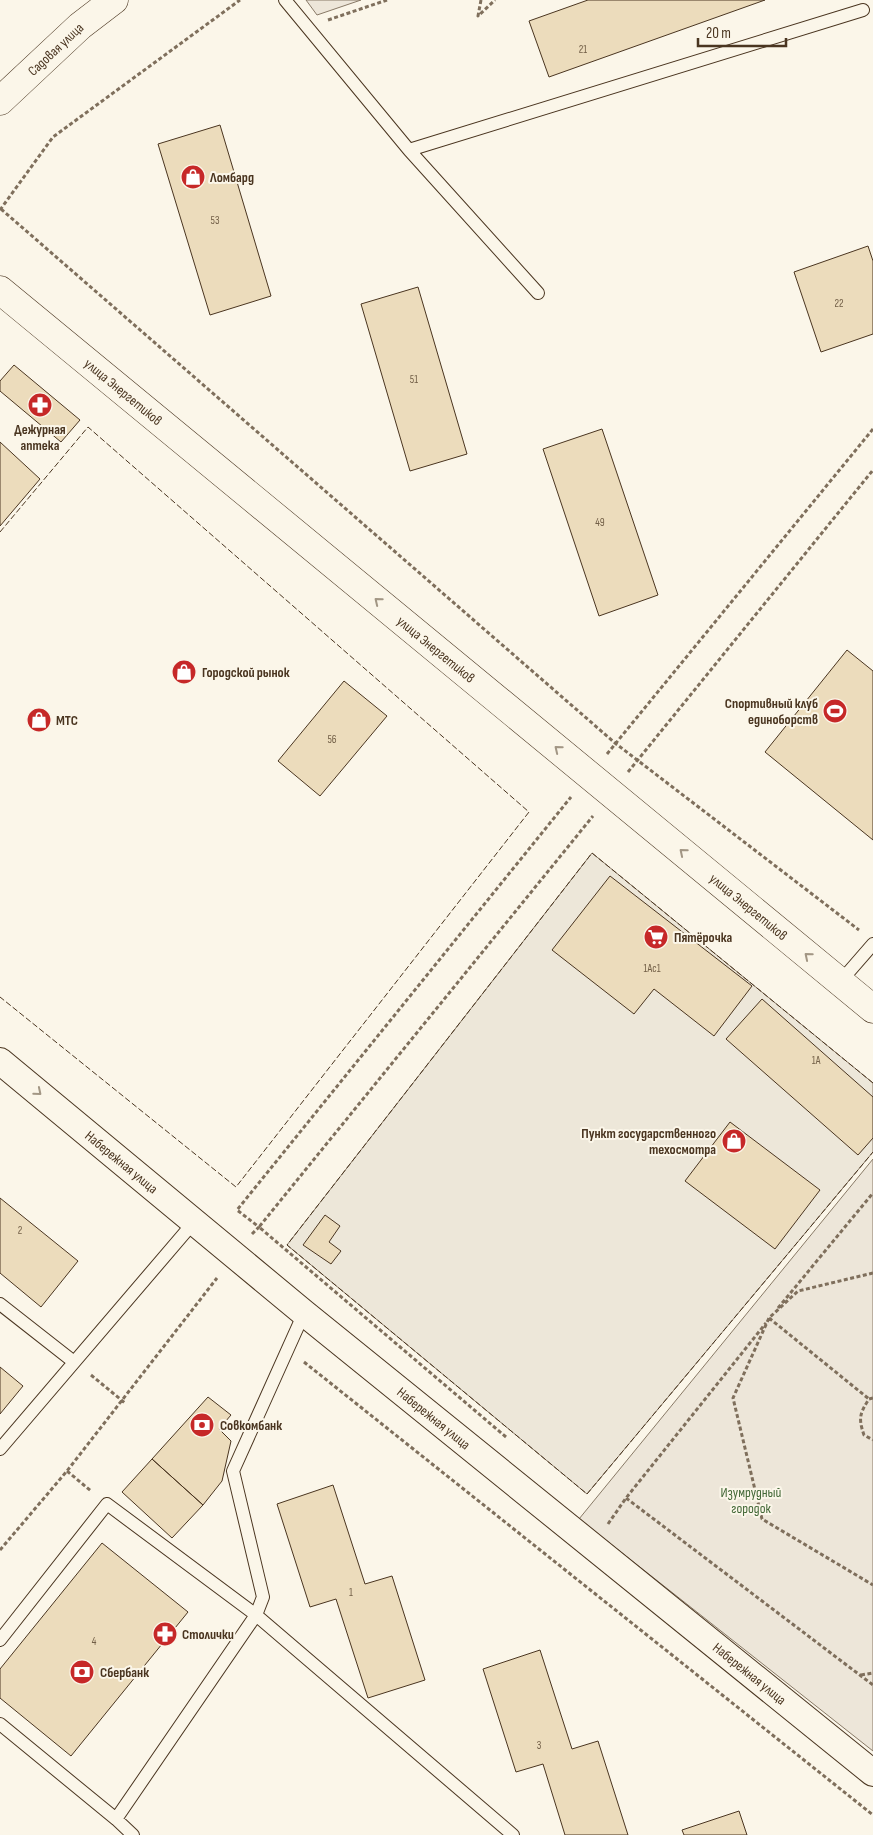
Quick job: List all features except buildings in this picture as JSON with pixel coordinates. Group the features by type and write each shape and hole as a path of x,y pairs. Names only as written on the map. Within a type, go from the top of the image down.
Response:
{"street":[{"name":"Садовая улица","path":"0,101 80,26 114,0"},
{"name":"улица Энергетиков","path":"0,290 873,1009"},
{"name":"Набережная улица","path":"0,1061 304,1313 873,1773"}],"lane":[{"path":"285,0 409,150 538,293"},
{"path":"409,150 863,10"},
{"path":"840,982 869,940"},
{"path":"0,1449 194,1222"},
{"path":"0,1304 74,1362"},
{"path":"116,1820 256,1615 264,1597 233,1471 304,1313"},
{"path":"0,1640 108,1504 256,1615 513,1835"},
{"path":"0,1724 134,1835"}],"path":[{"path":"240,0 53,137 1,210 615,743 869,940"},
{"path":"308,27 387,0"},
{"path":"481,0 478,16 495,0"},
{"path":"509,1440 237,1210 615,743 873,429"},
{"path":"0,1550 67,1471 235,1254 259,1227 873,470"},
{"path":"604,1530 626,1498 769,1318 873,1193"},
{"path":"873,1273 798,1291 769,1318 733,1398 762,1519 873,1585"},
{"path":"769,1318 871,1398 859,1415 859,1422 864,1435 873,1440"},
{"path":"288,1349 873,1815"},
{"path":"74,1362 125,1403"},
{"path":"67,1471 108,1504"},
{"path":"626,1498 873,1684"},
{"path":"600,1517 608,1524"},
{"path":"861,1675 873,1673"}],"green space":[{"path":"306,0 361,0 317,15"},
{"name":"Изумрудный городок","path":"873,1159 873,1751 579,1519"}],"shaded area":[{"path":"592,853 873,1083 873,1152 587,1494 287,1245"}],"fence":[{"path":"0,532 88,427 529,812 236,1187 0,997"},
{"path":"873,1083 592,853 287,1245 587,1494 873,1152"}],"place":[{"name":"Ломбард","path":"193,177"},
{"name":"Дежурная аптека","path":"40,405"},
{"name":"Городской рынок","path":"184,672"},
{"name":"Спортивный клуб единоборств","path":"835,711"},
{"name":"МТС","path":"39,720"},
{"name":"Пятёрочка","path":"656,937"},
{"name":"Пункт государственного техосмотра","path":"734,1141"},
{"name":"Совкомбанк","path":"202,1425"},
{"name":"Столички","path":"165,1634"},
{"name":"Сбербанк","path":"82,1672"}]}
